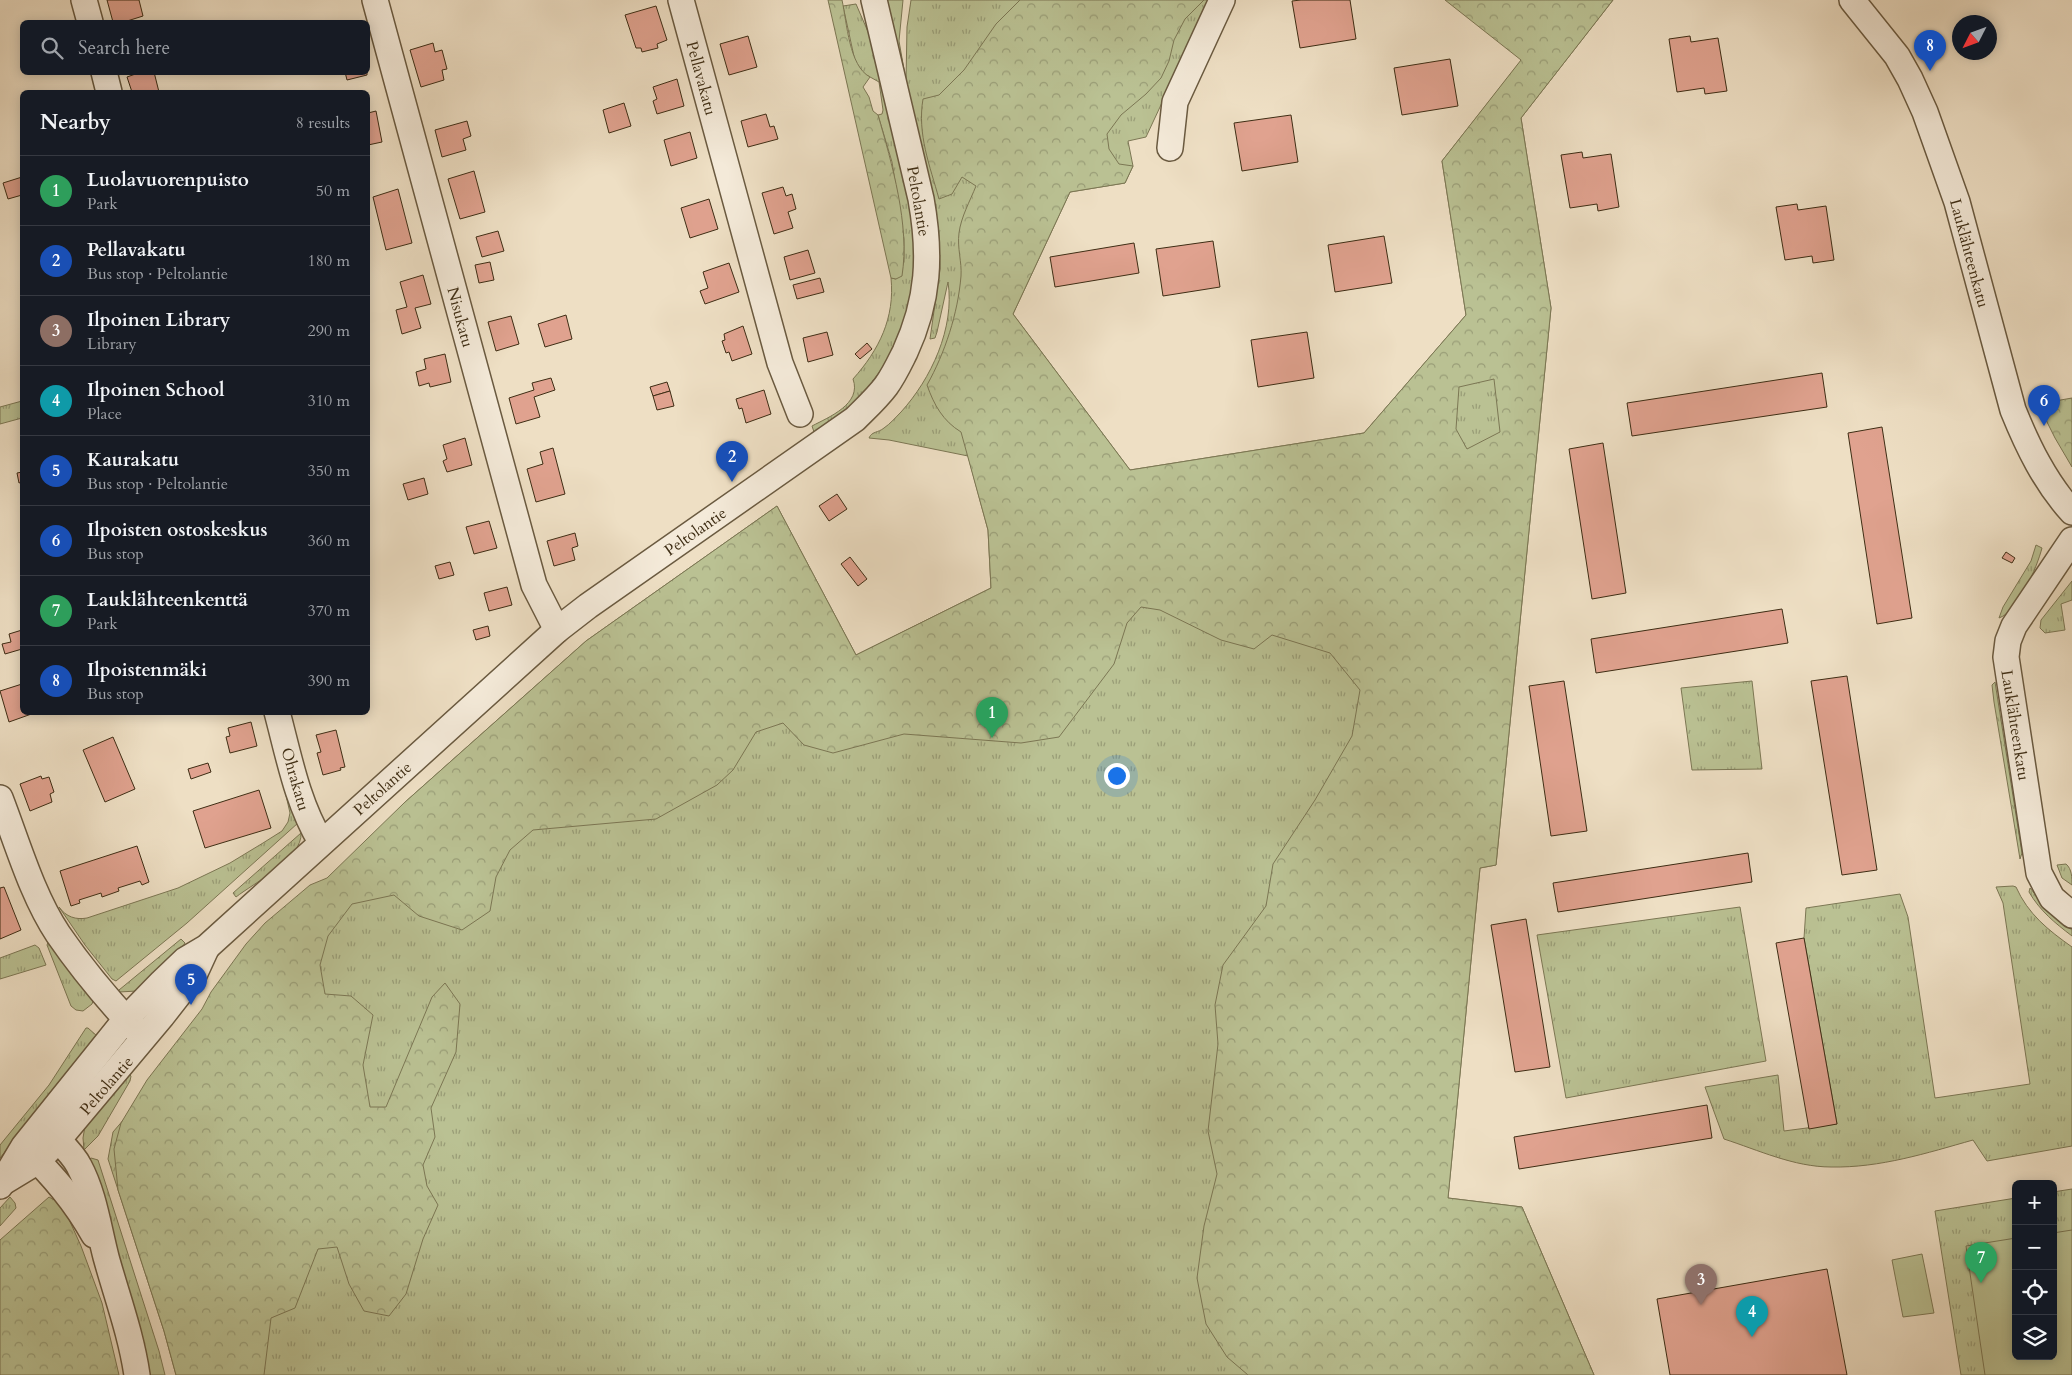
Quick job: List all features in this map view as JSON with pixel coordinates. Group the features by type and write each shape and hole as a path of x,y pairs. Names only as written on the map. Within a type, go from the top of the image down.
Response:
{"street":[{"path":"84,0 89,20"},
{"name":"Nisukatu","path":"375,0 534,585 557,630"},
{"name":"Pellavakatu","path":"681,0 780,364 800,414"},
{"name":"Peltolantie","path":"2,1183 31,1154 50,1131 126,1019 185,960 207,947 557,630 588,606 855,419 887,385 916,326 922,305 928,262 927,239 921,199 874,0"},
{"path":"1170,148 1175,102 1222,0"},
{"name":"Lauklähteenkatu","path":"1852,0 1897,56 1925,112 1957,202 2013,410 2023,435 2043,474 2072,512"},
{"path":"105,75 108,90"},
{"name":"Lauklähteenkatu","path":"2072,540 2014,626 2008,641 2006,657 2039,873 2052,898 2072,915"},
{"name":"Ohrakatu","path":"278,715 298,791 308,820 321,842"},
{"path":"0,798 25,864 58,933 106,997 144,1039"},
{"name":"Peltolantie","path":"50,1131 144,1039 194,975 207,947"},
{"path":"50,1131 78,1163 86,1179 95,1207 106,1256 133,1346 137,1375"},
{"path":"31,1154 78,1208 106,1256"}],"green space":[{"path":"828,0 842,0 853,54 857,64 870,77 863,87 869,97 873,111 878,115 894,174 904,236 902,276 896,279 891,278"},
{"path":"887,0 903,0 899,41 906,81 907,27 911,0 1210,0 1146,137 1128,141 1133,166 1125,183 1070,192 1013,314 1130,470 1364,433 1466,315 1442,161 1569,0 1613,0 1521,118 1551,308 1496,865 1480,868 1448,1198 1522,1207 1594,1375 176,1375 164,1331 108,1159 113,1132 216,1012 404,803 586,641 777,506 856,655 991,588 988,530 968,456 889,440 869,438 872,434 882,430 901,412 922,384 931,368 944,335 949,299 948,282 937,332 935,338 930,339 940,269 939,235"},
{"path":"1020,0 1204,0 1185,19 1174,40 1169,61 1161,78 1146,94 1121,115 1107,134 1109,149 1119,164 1133,166 1125,183 1070,192 1013,314 1130,470 1364,433 1466,315 1442,161 1521,60 1445,0 1613,0 1521,118 1551,308 1496,865 1480,868 1448,1198 1522,1207 1594,1375 1248,1375 1227,1357 1206,1324 1197,1278 1204,1226 1217,1174 1208,1131 1218,1044 1215,1005 1223,965 1266,906 1273,864 1315,800 1352,736 1360,690 1330,653 1272,635 1254,649 1221,640 1160,610 1141,607 1127,623 1114,664 1059,737 1021,743 904,734 833,753 804,745 783,723 756,732 733,770 717,785 656,819 533,830 510,850 496,877 490,911 462,930 419,916 394,895 352,904 328,936 320,965 325,994 351,996 373,1015 363,1065 370,1107 386,1107 432,997 445,983 460,1004 456,1052 431,1108 435,1137 423,1165 427,1186 438,1205 423,1239 406,1294 389,1316 364,1311 349,1284 337,1247 318,1249 295,1308 271,1318 264,1375 176,1375 164,1331 118,1190 114,1149 121,1123 147,1080 202,1009 211,992 246,944 265,923 310,885 327,878 404,803 586,641 777,506 856,655 991,588 988,530 961,432 949,423 940,412 927,385 945,346 954,318 961,276 960,227 976,186 962,177 952,194 939,199 925,150 922,112 923,99 939,95 964,70 996,24","holes":["1494,379 1500,432 1467,449 1456,429 1459,387"]},
{"path":"856,4 872,41 914,221 915,269 908,308 898,339 883,367 867,389 846,412 815,435 812,426 835,414 853,396 855,388 853,379 878,345 888,320 892,293 891,278 896,279 904,262 904,239 892,162 878,115 882,114 883,110 879,82 863,73 855,61 843,6"},
{"path":"2072,398 2072,467 2038,404"},
{"path":"20,402 20,419 0,424 0,407"},
{"path":"2036,545 2042,548 2026,588 2013,607 1999,618 2003,607 2031,561"},
{"path":"2072,581 2072,600 2061,604 2065,630 2045,633 2040,628 2041,620"},
{"path":"1752,681 1762,769 1692,770 1681,688"},
{"path":"1995,682 2022,853 2020,859 1994,702 1992,685"},
{"path":"285,791 290,794 298,823 187,923 116,981 112,979 85,945 59,907 71,917 87,918 178,888 230,863 282,831 288,822 290,813"},
{"path":"301,833 300,842 286,861 236,897 233,893"},
{"path":"2066,864 2071,871 2072,885 2062,878 2057,865"},
{"path":"1996,887 2016,887 2026,905 2040,921 2072,947 2072,1146 1987,1161 1973,1140 1921,1155 1885,1162 1849,1167 1831,1167 1790,1161 1724,1139 1705,1087 1778,1075 1784,1131 1837,1124 1804,938 1806,908 1900,894 1908,917 1935,1098 2030,1084 2003,903"},
{"path":"2030,888 2052,915 2072,930 2072,936 2043,911 2029,892"},
{"path":"1740,907 1766,1061 1566,1098 1537,935"},
{"path":"181,939 185,943 179,952 137,991 119,992 119,990"},
{"path":"49,940 94,998 92,1004 83,1011 76,1010 71,1006 47,945"},
{"path":"35,945 39,948 46,965 0,979 0,958"},
{"path":"86,1028 97,1036 96,1039 0,1158 0,1145 49,1085"},
{"path":"127,1072 131,1076 130,1081 98,1136 84,1150 85,1126"},
{"path":"91,1158 98,1160 165,1375 148,1375 89,1160"},
{"path":"2072,1189 2072,1375 1961,1375 1935,1211 2012,1199 2012,1360 2057,1360 2057,1191"},
{"path":"10,1197 15,1203 16,1208 0,1226 0,1208"},
{"path":"49,1197 58,1202 67,1215 81,1246 102,1303 119,1375 0,1375 0,1240"},
{"path":"2072,1230 2072,1375 1985,1375 1966,1246 2012,1239 2012,1360 2057,1360 2057,1232"},
{"path":"1922,1254 1934,1313 1903,1317 1892,1260"}],"building":[{"path":"107,0 139,0 143,16 130,20 112,20"},
{"path":"1350,0 1356,39 1300,48 1292,1"},
{"path":"656,6 667,40 657,44 658,48 642,52 641,48 636,48 625,15"},
{"path":"748,36 757,67 729,75 720,44"},
{"path":"1690,36 1691,42 1718,38 1727,91 1705,94 1704,88 1677,92 1669,39"},
{"path":"433,43 435,52 442,50 447,69 442,70 444,80 421,87 410,50"},
{"path":"1450,59 1458,106 1402,115 1394,68"},
{"path":"133,75 155,75 158,90 131,90 127,77"},
{"path":"346,75 367,75 347,80"},
{"path":"677,79 684,106 657,114 653,101 657,99 653,87"},
{"path":"624,103 631,126 609,133 603,110"},
{"path":"376,111 382,142 370,145 370,112"},
{"path":"766,114 770,127 774,126 778,139 748,147 741,121"},
{"path":"1291,115 1298,162 1242,171 1234,123"},
{"path":"467,121 471,136 463,139 466,150 442,157 435,130"},
{"path":"690,132 697,158 671,166 664,140"},
{"path":"1582,152 1583,158 1611,154 1619,207 1598,211 1597,204 1570,208 1561,155"},
{"path":"474,171 485,212 460,219 448,179"},
{"path":"20,178 20,196 8,199 3,183"},
{"path":"783,187 786,196 792,194 796,209 788,212 793,228 774,234 762,193"},
{"path":"398,189 412,243 386,250 373,197"},
{"path":"709,199 718,229 690,238 681,208"},
{"path":"1797,204 1798,210 1826,206 1834,260 1813,263 1812,256 1785,260 1776,207"},
{"path":"498,231 504,251 482,257 476,237"},
{"path":"1384,236 1392,283 1335,292 1328,245"},
{"path":"1213,241 1220,287 1163,296 1156,249"},
{"path":"1134,243 1139,273 1055,287 1050,257"},
{"path":"808,250 815,273 790,280 784,257"},
{"path":"490,262 494,280 479,283 475,265"},
{"path":"729,263 739,292 705,304 700,291 708,288 703,272"},
{"path":"423,275 431,304 415,308 421,328 402,334 396,310 407,307 400,282"},
{"path":"820,278 824,292 797,299 793,285"},
{"path":"566,315 572,339 545,347 538,324"},
{"path":"511,316 519,344 496,351 488,322"},
{"path":"743,326 752,354 732,361 729,352 726,353 722,341 725,340 724,334"},
{"path":"827,332 833,355 808,362 803,338"},
{"path":"1307,332 1314,378 1258,387 1251,340"},
{"path":"867,343 872,349 860,359 855,354"},
{"path":"445,354 451,382 430,387 429,383 419,386 416,372 426,369 424,359"},
{"path":"1822,373 1827,407 1632,436 1627,403"},
{"path":"551,378 555,390 534,397 540,417 516,424 509,398 534,390 532,383"},
{"path":"667,382 670,391 653,396 650,387"},
{"path":"764,390 771,414 746,423 742,408 739,409 736,399"},
{"path":"670,391 674,406 657,410 653,396"},
{"path":"1882,427 1912,618 1877,624 1848,433"},
{"path":"465,438 472,465 447,472 443,461 447,459 443,445"},
{"path":"1603,443 1626,593 1592,599 1569,449"},
{"path":"553,448 565,494 536,502 527,469 543,464 540,452"},
{"path":"20,472 19,483 17,473"},
{"path":"424,478 428,494 408,500 403,484"},
{"path":"837,494 847,509 829,521 819,506"},
{"path":"489,521 497,548 474,554 466,527"},
{"path":"575,533 578,546 572,548 575,560 554,566 547,541"},
{"path":"2006,552 2015,558 2012,563 2002,558"},
{"path":"850,557 867,579 858,586 841,564"},
{"path":"450,562 454,575 439,579 435,566"},
{"path":"507,587 512,605 489,611 484,593"},
{"path":"1782,609 1788,643 1596,673 1591,639"},
{"path":"488,626 490,636 476,640 473,630"},
{"path":"20,631 20,650 5,654 2,644 11,642 9,634"},
{"path":"1847,676 1877,870 1842,875 1811,681"},
{"path":"1564,681 1587,831 1551,836 1529,686"},
{"path":"20,685 20,715 29,715 9,722 0,691"},
{"path":"251,722 257,746 230,753 226,737 230,736 228,728"},
{"path":"336,730 345,767 323,775 317,753 321,752 316,735"},
{"path":"113,737 135,789 105,802 83,750"},
{"path":"208,763 211,772 191,779 188,769"},
{"path":"41,776 42,779 49,777 54,792 50,794 52,802 30,811 20,784"},
{"path":"259,790 271,828 205,848 193,811"},
{"path":"137,846 149,882 142,885 140,881 118,888 119,891 102,897 101,893 79,900 80,903 71,906 60,871"},
{"path":"1748,853 1752,882 1558,912 1553,883"},
{"path":"4,887 21,930 0,939 0,888"},
{"path":"1526,919 1550,1067 1515,1072 1491,925"},
{"path":"1804,938 1837,1124 1809,1129 1776,943"},
{"path":"1707,1105 1712,1138 1519,1169 1514,1137"},
{"path":"1827,1269 1847,1375 1670,1375 1657,1299"}],"place":[{"name":"Ilpoistenmäki","path":"1930,71"},
{"name":"Ilpoisten ostoskeskus","path":"2044,426"},
{"name":"Pellavakatu","path":"732,482"},
{"name":"Luolavuorenpuisto","path":"992,738"},
{"name":"Kaurakatu","path":"191,1005"},
{"name":"Lauklähteenkenttä","path":"1981,1283"},
{"name":"Ilpoinen Library","path":"1701,1305"},
{"name":"Ilpoinen School","path":"1752,1337"}]}
